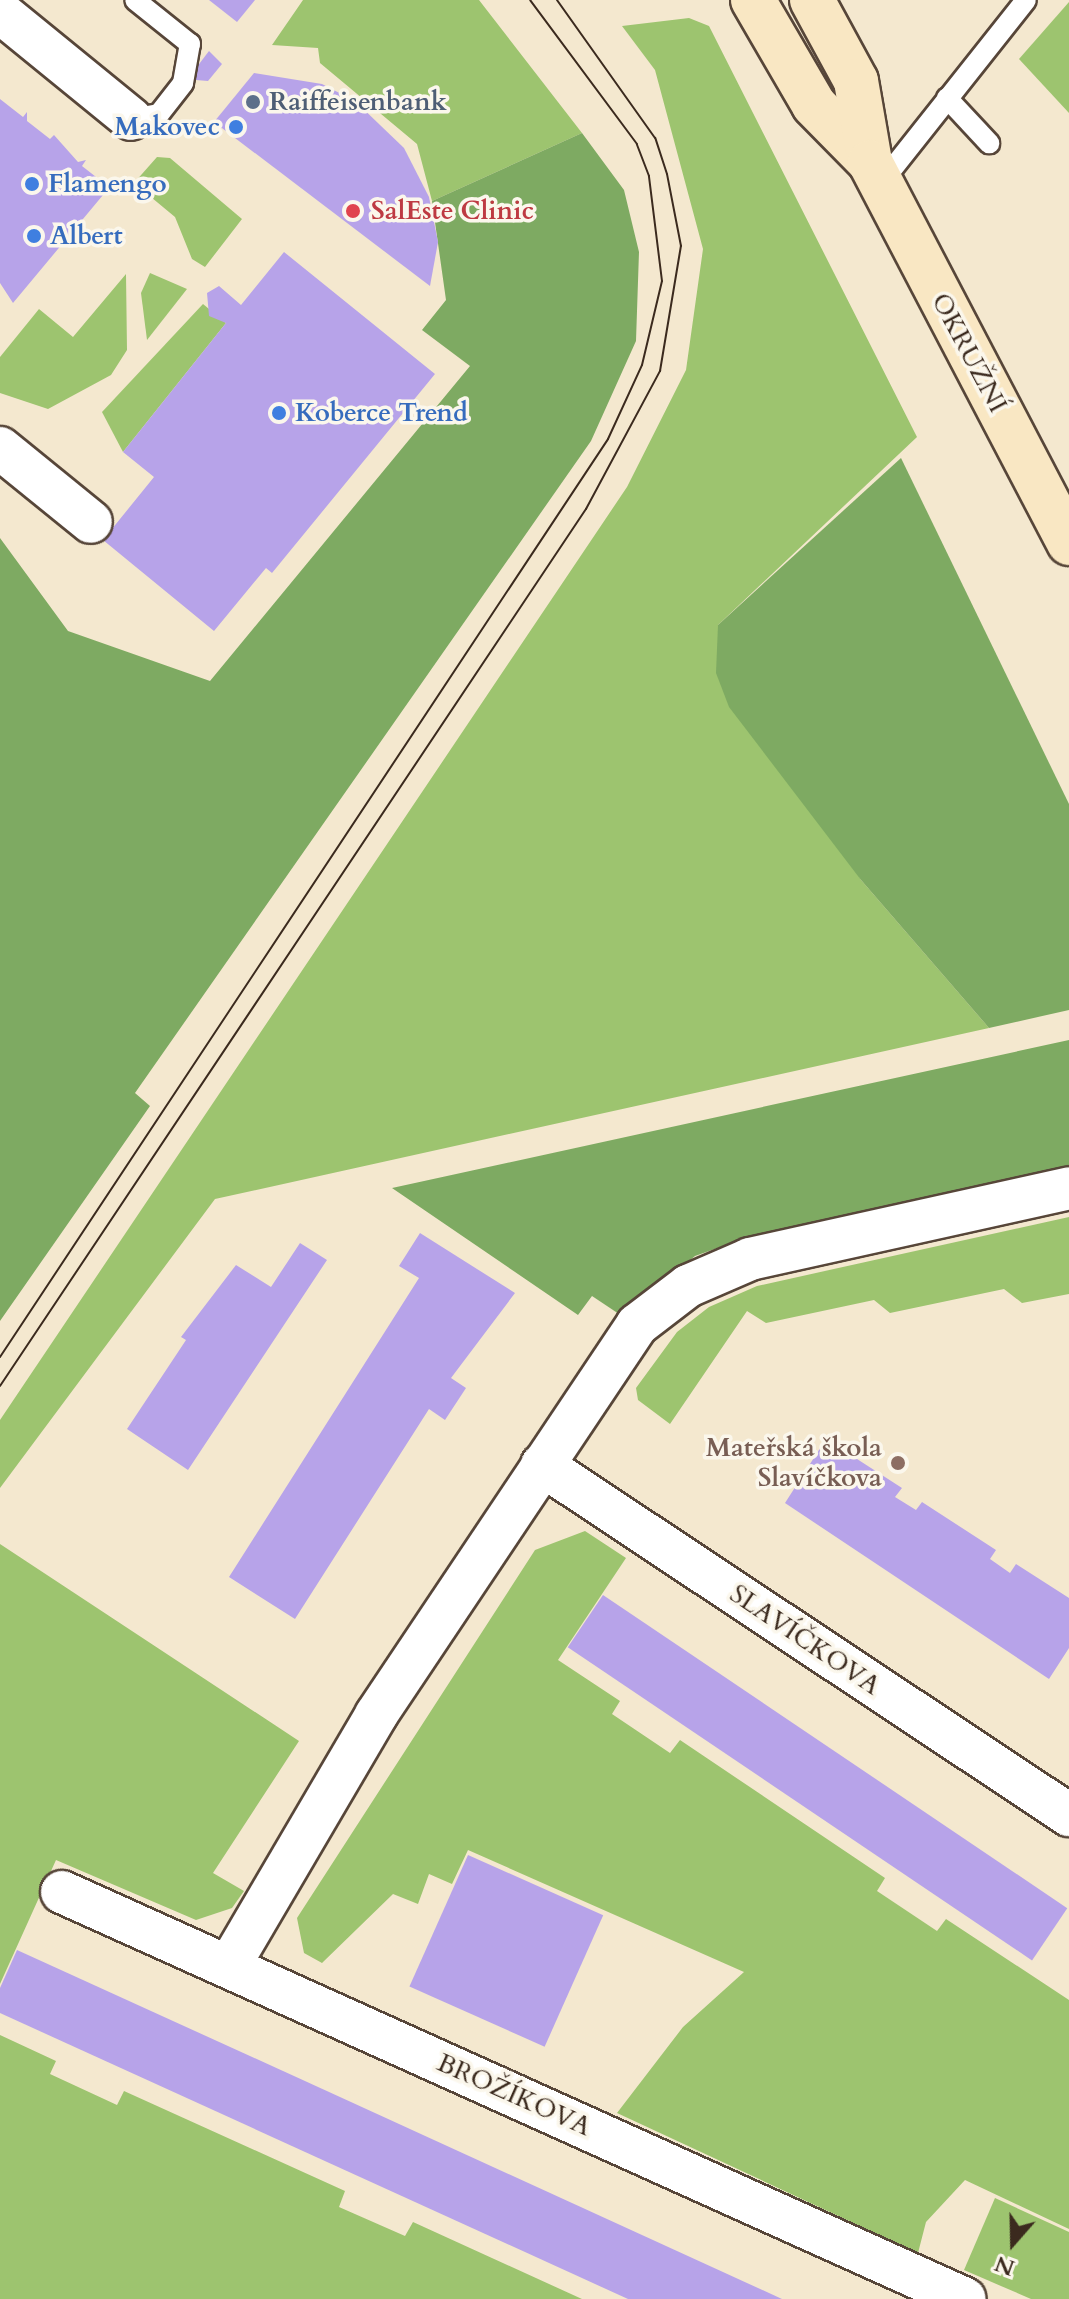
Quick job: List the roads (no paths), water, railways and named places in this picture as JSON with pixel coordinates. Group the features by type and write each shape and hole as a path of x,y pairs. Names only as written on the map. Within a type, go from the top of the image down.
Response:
{"street":[{"name":"OKRUŽNÍ","path":"753,0 814,105 876,172"},
{"name":"OKRUŽNÍ","path":"812,0 856,81 876,172 1069,543"},
{"path":"0,12 131,119"},
{"path":"0,448 91,522"},
{"path":"229,1966 376,1715 637,1325 688,1286 750,1259 1069,1188"},
{"name":"SLAVÍČKOVA","path":"542,1465 1069,1815"},
{"name":"BROŽÍKOVA","path":"62,1892 965,2299"}],"lane":[{"path":"131,119 159,114 183,83 190,44 135,0"},
{"path":"876,172 947,98 1026,0"},
{"path":"947,98 989,143"}],"tram line":[{"path":"0,1357 608,439 642,365 662,281 649,176 637,144 530,0"},
{"path":"0,1386 586,509 660,371 681,246 667,174 655,138 557,0"}],"place":[{"name":"Raiffeisenbank","path":"253,102"},
{"name":"Makovec","path":"236,127"},
{"name":"Flamengo","path":"32,184"},
{"name":"SalEste Clinic","path":"353,211"},
{"name":"Albert","path":"34,236"},
{"name":"Koberce Trend","path":"279,413"},
{"name":"Mateřská škola Slavíčkova","path":"898,1463"}]}
